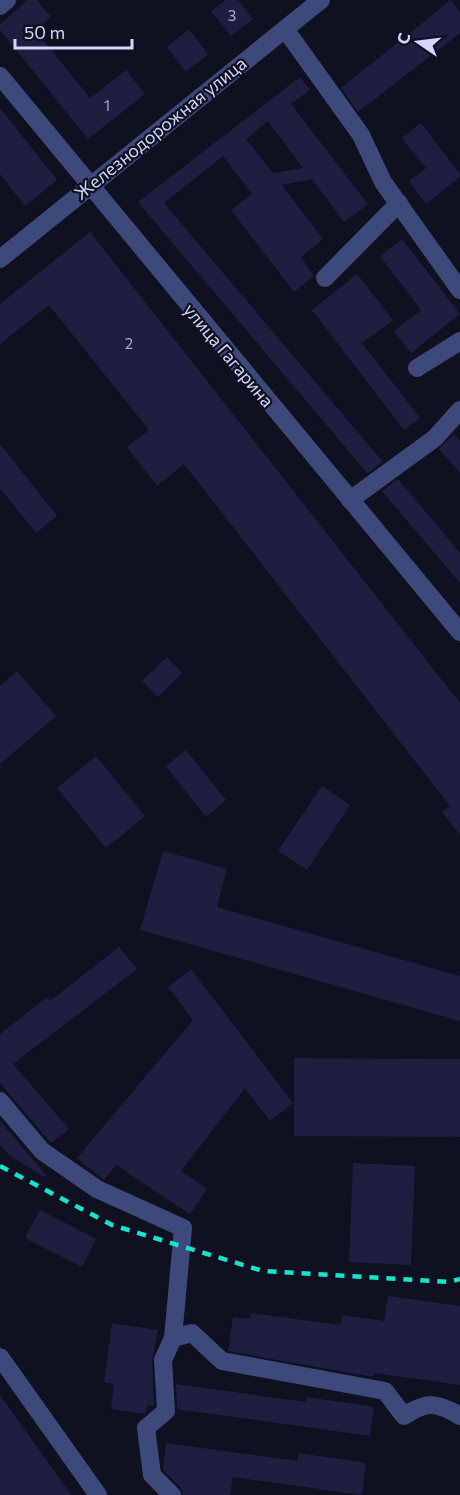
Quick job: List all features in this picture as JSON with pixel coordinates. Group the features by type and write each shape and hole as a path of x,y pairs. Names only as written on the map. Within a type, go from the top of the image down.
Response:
{"street":[{"path":"0,6 7,0"},
{"name":"Железнодорожная улица","path":"0,259 88,185 321,0"},
{"path":"285,29 361,135 383,182 460,290"},
{"name":"улица Гагарина","path":"0,76 460,632"},
{"path":"325,278 399,203"},
{"path":"417,368 460,341"},
{"path":"350,500 435,438 460,410"},
{"path":"0,1101 42,1150 97,1189 183,1228 173,1338 163,1360 166,1411 146,1428 152,1475 172,1495"},
{"path":"173,1338 192,1333 222,1361 385,1391 404,1416 420,1406 442,1405 460,1416"},
{"path":"0,1358 98,1495"}],"building":[{"path":"28,0 37,0 51,17 36,31 90,98 126,70 145,94 88,139 0,30 0,24"},
{"path":"226,0 238,0 253,19 231,36 211,11"},
{"path":"451,0 460,12 460,33 358,112 341,88"},
{"path":"189,29 208,54 186,72 167,47"},
{"path":"300,77 310,90 291,104 368,204 344,222 312,179 282,185 323,239 301,257 314,276 294,292 231,210 252,194 223,156 164,203 383,462 367,473 138,202","holes":["268,121 303,168 273,173 246,139"]},
{"path":"0,108 57,180 25,206 0,174"},
{"path":"421,123 460,174 460,177 426,204 409,181 426,168 402,138"},
{"path":"90,232 460,703 460,835 442,812 450,806 184,464 157,486 127,447 149,430 49,305 0,344 0,304"},
{"path":"402,239 460,314 411,353 394,331 421,310 380,256"},
{"path":"357,274 393,320 362,343 420,418 404,430 312,310"},
{"path":"454,434 460,441 460,473 439,449"},
{"path":"0,444 57,516 36,533 0,488"},
{"path":"398,479 460,553 460,583 382,491"},
{"path":"167,657 182,673 158,697 142,681"},
{"path":"17,671 56,716 0,764 0,686"},
{"path":"186,750 226,800 206,817 166,766"},
{"path":"96,756 145,816 106,848 57,788"},
{"path":"322,786 350,805 307,870 278,851"},
{"path":"163,851 227,869 217,907 460,976 460,1021 140,930"},
{"path":"119,947 137,969 13,1064 69,1129 51,1143 0,1083 0,1034 47,997 50,1001"},
{"path":"191,969 293,1103 270,1121 245,1088 181,1171 207,1189 190,1214 116,1165 104,1180 77,1158 193,1020 168,987"},
{"path":"294,1058 460,1059 460,1137 294,1136"},
{"path":"0,1121 46,1175 44,1177 9,1155 0,1145"},
{"path":"353,1163 415,1166 411,1265 349,1262"},
{"path":"40,1210 96,1239 82,1267 25,1238"},
{"path":"388,1296 460,1306 460,1385 374,1373 373,1377 228,1351 233,1317 250,1319 251,1313 341,1325 342,1315 384,1321"},
{"path":"112,1323 158,1330 152,1361 154,1406 148,1405 145,1414 111,1409 114,1384 104,1382"},
{"path":"176,1384 306,1402 307,1397 374,1407 370,1436 177,1409"},
{"path":"0,1395 71,1495 0,1495"},
{"path":"166,1443 297,1461 299,1453 366,1463 362,1495 233,1477 230,1495 183,1495 180,1487 163,1470"}],"railway":[{"path":"0,1166 112,1225 263,1271 449,1282 460,1279"}]}
